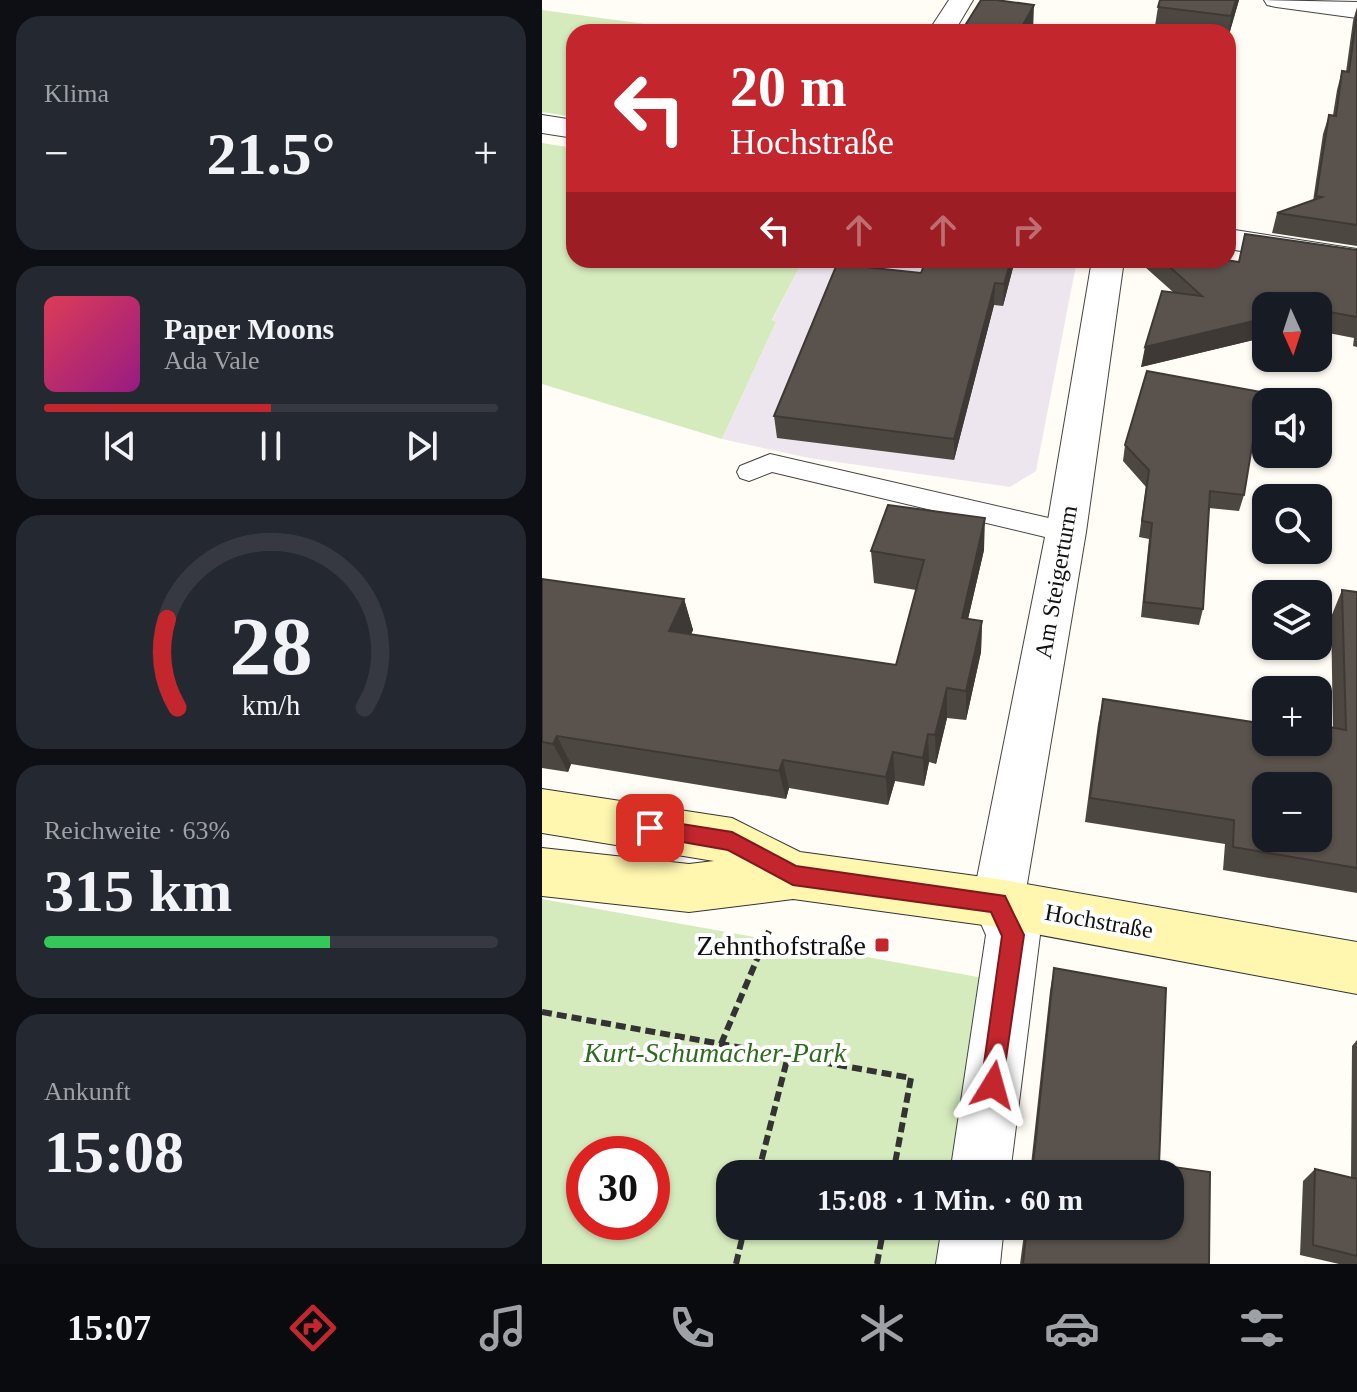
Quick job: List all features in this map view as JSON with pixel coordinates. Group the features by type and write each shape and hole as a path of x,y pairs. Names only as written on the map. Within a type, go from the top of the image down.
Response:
{"street":[{"path":"946,24 961,0"},
{"path":"1276,0 1357,10"},
{"path":"542,124 566,128"},
{"path":"1236,240 1357,259"},
{"name":"Am Steigerturm","path":"998,903 1066,532 1107,268"},
{"name":"Hochstraße","path":"542,811 732,841 793,875"},
{"name":"Hochstraße","path":"542,872 689,888 793,875 998,903 1357,968"},
{"path":"982,1160 1013,935 998,903"},
{"path":"968,1264 971,1240"}],"lane":[{"path":"749,472 770,463 1066,532"}],"path":[{"path":"721,1044 793,875"},
{"path":"542,1012 911,1078 896,1160"},
{"path":"762,1160 788,1056"},
{"path":"736,1264 742,1240"},
{"path":"877,1264 881,1240"}],"shaded area":[{"path":"799,268 1075,268 1036,471 1010,487 809,458 722,439 776,322 772,321"}],"green space":[{"path":"542,10 645,24 566,24 566,116 542,112"},
{"path":"542,143 566,147 566,268 799,268 772,320 776,322 722,439 542,384"},
{"name":"Kurt-Schumacher-Park","path":"542,899 989,979 964,1160 716,1160 716,1240 952,1240 949,1264 542,1264"}],"building":[{"path":"981,0 1034,5 1023,24 966,24"},
{"path":"1160,0 1236,0 1231,16 1158,7"},
{"path":"1357,12 1357,225 1277,213 1322,197 1316,196 1329,115 1336,116 1342,71 1349,72"},
{"path":"1245,234 1357,250 1357,317 1332,313 1332,292 1252,292 1252,321 1145,347 1162,291 1202,296 1171,268 1236,268 1236,262 1239,262"},
{"path":"835,268 921,273 923,268 1009,268 1004,284 995,283 954,439 774,416"},
{"path":"1147,371 1252,390 1252,447 1244,495 1210,491 1203,609 1144,602 1152,523 1142,521 1149,470 1125,445"},
{"path":"888,505 985,518 962,618 982,621 966,691 947,688 935,735 928,734 923,758 893,752 886,777 783,760 779,771 557,736 553,744 542,742 542,579 684,599 669,631 896,665 924,560 871,551"},
{"path":"1342,590 1357,592 1357,868 1263,852 1332,852 1332,772 1252,772 1252,850 1233,847 1234,820 1090,798 1103,699 1252,722 1252,756 1332,756 1332,728 1346,730"},
{"path":"1054,968 1166,988 1159,1160 1033,1160"},
{"path":"1184,1168 1210,1172 1209,1264 1023,1264 1026,1240 1184,1240"},
{"path":"1315,1169 1357,1179 1357,1256 1313,1245"}],"place":[{"name":"Zehnthofstraße","path":"882,945"}],"route":[{"path":"650,828 732,841 793,875 998,903 1013,935 993,1085"}]}
